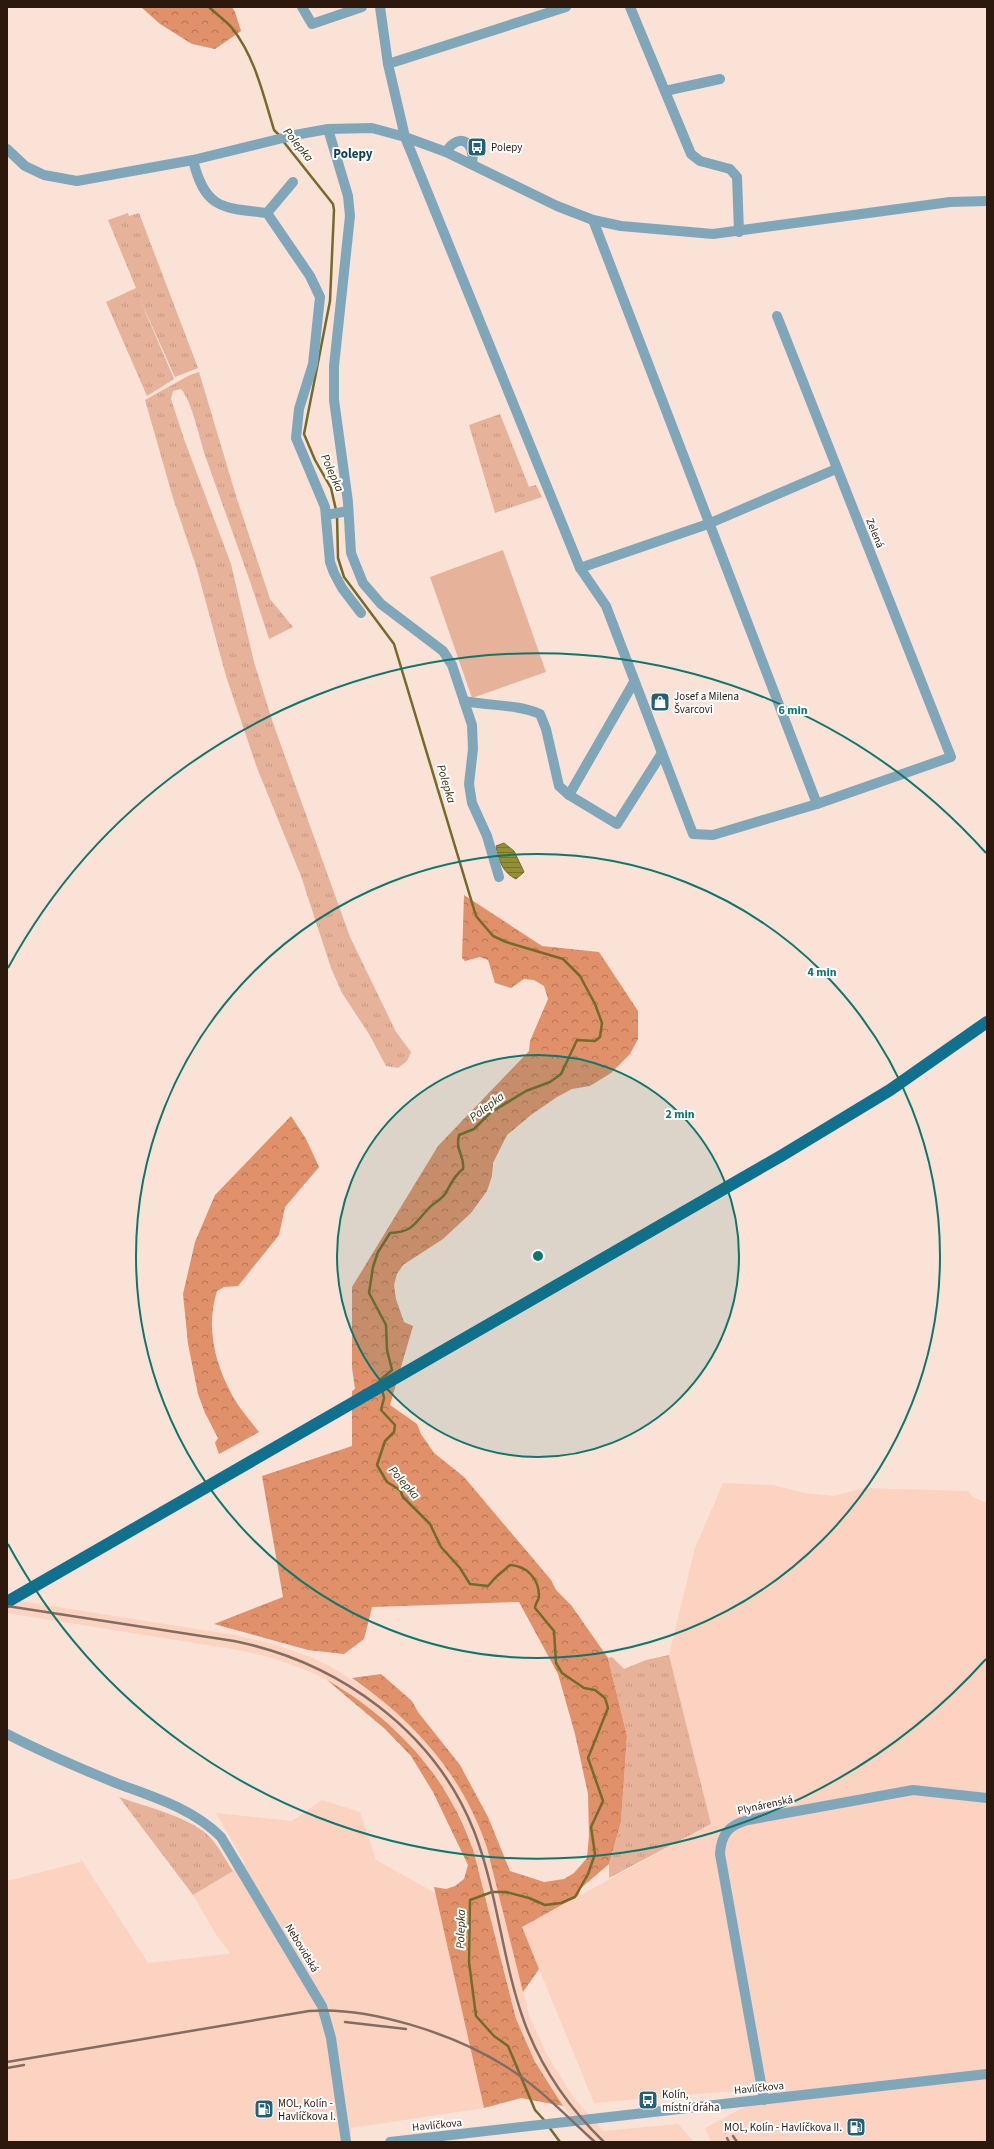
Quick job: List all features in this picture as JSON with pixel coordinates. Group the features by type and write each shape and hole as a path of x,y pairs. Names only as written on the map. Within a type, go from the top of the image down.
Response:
{"main road":[{"path":"7,1602 846,1118 928,1064 987,1022"}],"street":[{"path":"302,7 312,24 362,7"},
{"path":"380,7 388,64 405,136 580,568 606,606 693,834 713,835 817,804 592,220"},
{"path":"388,64 566,7"},
{"path":"630,7 691,154 700,161 730,169 737,177 739,232"},
{"path":"665,91 720,79"},
{"path":"7,150 25,166 44,175 77,181 193,160 295,135 328,129 372,128 405,136 446,152 558,206 592,220 621,226 714,234 739,232 950,202 987,201"},
{"path":"328,129 348,196 350,216 334,366 334,400 345,512 351,553 363,583 381,604 443,652 452,665 472,725 473,749 469,784 472,803 487,836 499,876"},
{"path":"446,152 451,144 458,140 466,142 473,150 472,164"},
{"path":"193,160 202,188 217,203 230,209 267,213 310,276 320,297 313,364 299,409 295,433 297,444 329,515 330,555 334,573 342,588 362,613"},
{"path":"267,213 293,182"},
{"name":"Zelená","path":"777,316 836,470 951,757 817,804"},
{"path":"580,568 708,524 836,470"},
{"path":"329,515 345,512"},
{"path":"569,795 634,682"},
{"path":"464,701 484,705 527,708 540,714 546,729 559,786 569,795 617,824 662,753"},
{"name":"Nebovidská","path":"7,1734 96,1774 169,1803 208,1824 221,1837 316,1994 324,2010 331,2038 346,2142"},
{"name":"Plynárenská","path":"764,2100 720,1854 721,1845 726,1831 732,1825 748,1820 895,1792 930,1791 987,1798"},
{"name":"Havlíčkova","path":"390,2142 987,2074"}],"shaded area":[{"path":"504,843 514,851 524,872 516,879 504,870 498,856 496,846"},
{"path":"723,1483 773,1485 805,1493 834,1496 863,1488 968,1491 973,1497 987,1503 987,2142 711,2142 705,2128 782,2087 594,2103 522,1927 711,1824 669,1655 695,1548"},
{"path":"7,1599 235,1635 273,1644 311,1657 333,1668 377,1696 411,1725 428,1743 459,1786 471,1809 480,1828 495,1874 529,2015 547,2055 574,2098 603,2131 678,2124 694,2142 590,2142 563,2106 535,2062 516,2019 481,1878 468,1833 447,1793 417,1753 401,1735 369,1707 327,1680 306,1670 269,1657 233,1649 7,1613"},
{"path":"322,1800 360,1812 376,1860 437,1894 484,2108 351,2128 351,2142 7,2142 7,1881 81,1862 81,1859 148,1963 227,1954 230,1953 215,1933 193,1895 245,1863 216,1813 292,1821"}],"green space":[{"path":"141,7 232,7 241,31 215,49 192,44 160,24"},
{"path":"128,213 129,216 139,213 198,368 175,377 139,297 174,379 147,396 106,302 136,288 108,220"},
{"path":"199,372 236,496 270,599 293,627 269,639 206,458 189,402 181,389 173,391 171,399 184,439 231,564 254,662 273,723 350,937 396,1032 411,1052 407,1061 398,1068 386,1066 369,1034 342,993 331,968 301,876 257,768 226,676 196,566 173,498 145,400 190,375"},
{"path":"500,414 529,487 536,485 542,497 495,513 469,425"},
{"path":"503,550 546,672 472,698 430,577"},
{"path":"464,895 542,946 599,952 638,1011 638,1039 630,1054 611,1073 590,1086 572,1089 557,1097 531,1115 507,1135 493,1163 492,1176 487,1191 471,1213 443,1239 403,1265 397,1274 394,1285 396,1299 404,1322 413,1326 390,1405 417,1424 421,1434 434,1453 464,1477 551,1580 556,1590 571,1605 608,1658 627,1736 621,1822 609,1864 581,1888 578,1896 522,1927 539,1969 523,1992 487,1848 477,1822 464,1797 450,1773 416,1731 396,1712 352,1678 381,1674 412,1701 418,1712 460,1765 488,1817 510,1871 544,1882 564,1879 574,1873 587,1858 589,1835 588,1794 575,1734 558,1674 519,1602 372,1607 364,1639 344,1654 308,1650 214,1624 283,1597 262,1476 352,1446 352,1391 355,1389 352,1368 352,1287 438,1146 529,1051 530,1041 548,999 544,986 534,980 524,979 511,988 495,983 488,960 480,957 465,961 462,958"},
{"path":"291,1116 306,1139 319,1167 285,1207 279,1235 238,1286 224,1287 217,1291 212,1317 213,1342 216,1355 224,1379 233,1397 259,1432 219,1454 215,1443 218,1438 205,1413 198,1394 188,1344 183,1294 195,1242 215,1195"},
{"path":"669,1655 711,1824 609,1878 609,1864 621,1822 627,1736 608,1658 612,1657 624,1669 646,1660"},
{"path":"327,1680 375,1713 397,1732 417,1753 450,1799 463,1825 474,1853 516,2019 535,2062 563,2106 521,2098 484,2108 434,1887 446,1889 455,1886 464,1879 468,1865 433,1792 411,1756 385,1729"},
{"path":"119,1797 173,1815 194,1825 208,1835 216,1844 233,1871 193,1895"}],"waterway":[{"name":"Polepka","path":"209,7 232,28 247,51 258,76 274,130 279,135"},
{"name":"Polepka","path":"283,141 333,204 334,210 330,301 304,434 315,460 331,488 336,510"},
{"name":"Polepka","path":"337,515 338,558 344,577 394,644 476,916 493,936 506,942 563,959 580,976 595,1004 602,1023 600,1037 595,1041 577,1040 561,1074 550,1082 526,1091 490,1113 474,1129 459,1135 458,1146 463,1160 463,1169 454,1178 445,1194 430,1207 416,1223 404,1231 390,1233 378,1252 373,1267 369,1293 386,1325 387,1350 392,1370 380,1380 381,1383"},
{"name":"Polepka","path":"382,1389 384,1398 381,1410 395,1425 394,1432 385,1441 377,1465 387,1482 400,1490 403,1497 430,1524 441,1547 460,1568 470,1584 488,1586 510,1565 522,1568 531,1574 537,1584 539,1597 535,1608 554,1631 556,1663 562,1673 584,1688 595,1690 605,1698 608,1708 588,1758 603,1801 591,1827 595,1854 588,1874 575,1897 561,1903 545,1905 529,1898 506,1892 492,1892 470,1900 469,1962 476,2016 494,2036 508,2046 535,2110 545,2121"},
{"name":"Polepka","path":"549,2127 560,2142"}],"railway":[{"path":"7,1606 234,1641 273,1651 310,1665 345,1684 378,1706 408,1732 434,1762 456,1795 474,1831 489,1879 517,2000 532,2041 558,2088 580,2116 604,2142"},
{"path":"7,2062 309,2011 358,2013 384,2018 436,2033 484,2054 505,2066 529,2083 595,2142"},
{"path":"345,2022 406,2029"},
{"path":"7,2068 24,2065"},
{"path":"733,2136 737,2142"},
{"path":"727,2138 729,2142"}],"place":[{"name":"Polepy","path":"477,147"},
{"name":"Josef a Milena Švarcovi","path":"660,702"},
{"name":"Kolín, místní dráha","path":"648,2100"},
{"name":"MOL, Kolín - Havlíčkova I.","path":"264,2109"},
{"name":"MOL, Kolín - Havlíčkova II.","path":"856,2127"}],"district":[{"name":"Polepy","path":"353,154"}]}
